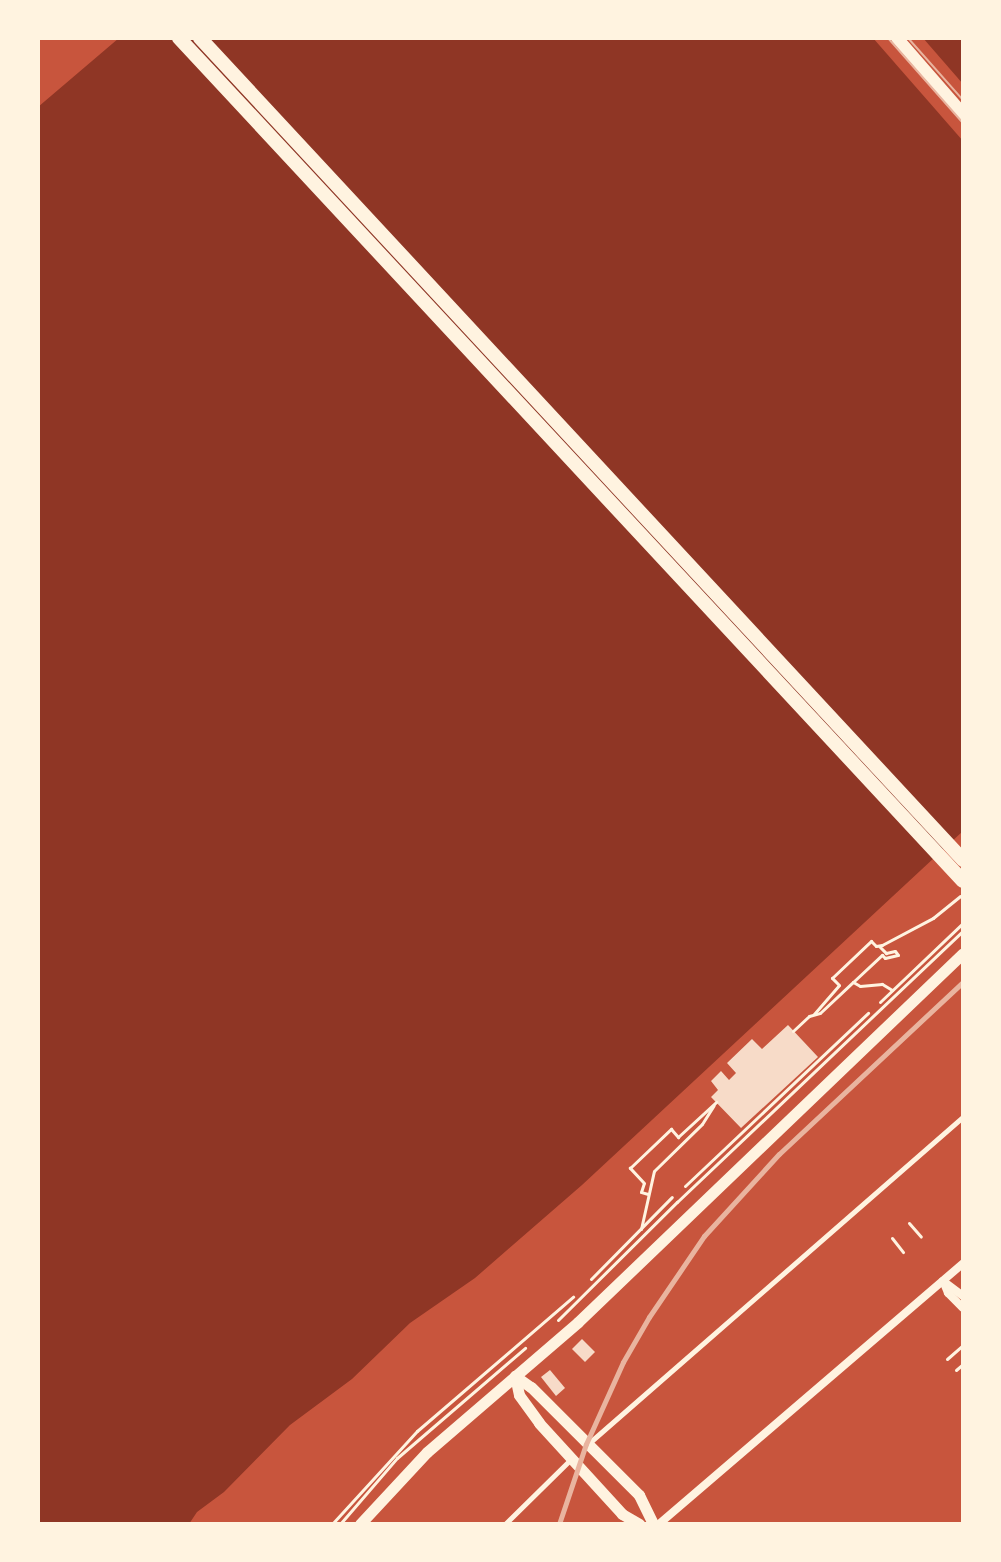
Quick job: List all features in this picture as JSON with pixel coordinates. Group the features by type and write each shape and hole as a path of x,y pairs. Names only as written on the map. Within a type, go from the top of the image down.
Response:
{"main road":[{"path":"179,38 963,881"},
{"path":"200,38 963,860"},
{"path":"897,38 963,114"}],"street":[{"path":"360,1524 427,1452 578,1322 963,953"},
{"path":"659,1524 963,1263"},
{"path":"943,1281 963,1296"},
{"path":"943,1281 948,1293 963,1308"},
{"path":"515,1376 531,1387 639,1495 653,1524"},
{"path":"515,1376 524,1405 622,1514 639,1524"}],"lane":[{"path":"588,1444 963,1117"},
{"path":"505,1524 571,1459"}],"path":[{"path":"879,946 933,918 963,894"},
{"path":"880,1002 963,923"},
{"path":"577,1302 677,1202 963,931"},
{"path":"793,1031 814,1014 853,982 882,955 885,958 898,955 897,951 886,953 871,941 832,978 839,985 814,1014"},
{"path":"853,982 860,986 882,984 892,990"},
{"path":"685,1186 868,1013"},
{"path":"641,1229 655,1169 702,1124 716,1102 678,1137 671,1129 630,1168 644,1183 641,1192 648,1194"},
{"path":"591,1279 672,1197"},
{"path":"909,1223 921,1237"},
{"path":"892,1238 903,1252"},
{"path":"332,1524 417,1431 573,1297"},
{"path":"947,1359 963,1345"},
{"path":"956,1370 963,1364"}],"shaded area":[{"path":"119,38 963,38 963,831 582,1185 475,1278 410,1323 352,1379 290,1425 224,1492 197,1512 189,1524 38,1524 38,107"}],"pier":[{"path":"873,38 923,38 963,84 963,141"}],"building":[{"path":"788,1025 818,1057 741,1128 711,1097 718,1090 711,1081 721,1071 729,1080 736,1073 727,1063 752,1039 762,1049"},
{"path":"582,1339 595,1352 585,1362 572,1349"},
{"path":"550,1370 565,1388 556,1396 541,1377"}],"tram line":[{"path":"888,38 963,123"},
{"path":"908,38 963,100"}],"railway":[{"path":"559,1524 586,1444 623,1362 649,1317 704,1236 779,1154 963,982"}]}
